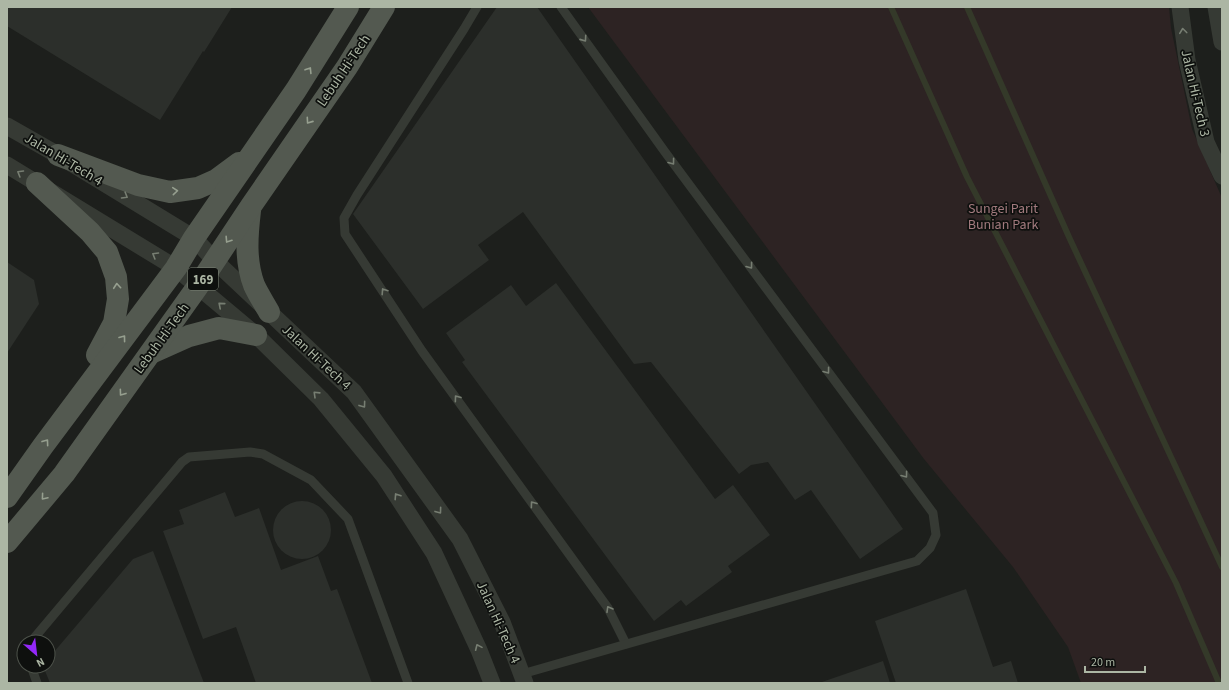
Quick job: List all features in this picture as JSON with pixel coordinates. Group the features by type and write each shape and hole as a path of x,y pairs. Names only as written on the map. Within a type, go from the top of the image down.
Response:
{"main road":[{"name":"Lebuh Hi-Tech","path":"7,497 60,423 176,268 194,238 296,90 348,7"},
{"name":"Lebuh Hi-Tech","path":"7,542 64,474 151,353 347,67 384,7"},
{"path":"58,155 138,186 170,192 198,188 216,180 252,154"},
{"path":"37,183 90,232 107,252 116,276 118,299 114,324 60,423"},
{"path":"251,206 247,238 248,264 254,286 269,312"},
{"path":"151,353 189,336 218,328 256,336"}],"street":[{"name":"Jalan Hi-Tech 3","path":"1180,7 1187,60 1206,142 1222,176"},
{"path":"1216,7 1222,42"},
{"name":"Jalan Hi-Tech 4","path":"7,126 58,155 194,238 215,261 354,392 460,539 502,622 524,678"},
{"name":"Jalan Hi-Tech 4","path":"7,165 176,268 256,336 321,399 384,476 434,553 479,650 492,683"}],"lane":[{"path":"476,7 464,29 357,195 344,218 345,234 422,351 608,608 626,644"},
{"path":"524,678 626,644 917,561 930,548 936,535 933,513 661,146 561,7"},
{"path":"37,634 182,462 189,457 250,452 263,454 312,480 348,519 408,683"}],"shaded area":[{"path":"7,7 1222,7 1222,683 7,683"}],"green space":[{"name":"Sungei Parit Bunian Park","path":"588,7 1169,7 1171,28 1192,129 1222,198 1222,683 1081,683 1068,647 1013,567 924,459"}],"building":[{"path":"7,7 232,7 160,120 7,26"},
{"path":"497,7 537,7 903,529 860,559 811,490 795,500 768,462 751,465 739,474 651,362 634,364 523,212 478,245 489,260 423,309 353,214"},
{"path":"7,262 34,280 39,304 7,353"},
{"path":"556,283 715,499 733,485 770,535 728,566 732,572 686,606 681,600 654,621 462,362 465,360 446,333 511,285 526,306"},
{"path":"225,492 235,517 259,508 281,570 318,556 331,591 337,589 372,683 256,683 236,627 203,639 163,531 184,524 179,510"},
{"path":"296,501 308,501 323,509 331,524 331,536 323,551 308,559 296,559 281,551 273,536 273,524 281,509"},
{"path":"153,551 204,683 50,683 46,674 56,674 56,650 133,559"},
{"path":"966,589 993,667 1011,661 1018,683 896,683 875,621"},
{"path":"883,661 890,683 819,683"}],"waterway":[{"path":"891,7 967,177 1176,583 1219,683"},
{"path":"967,7 1069,237 1222,567"}]}
